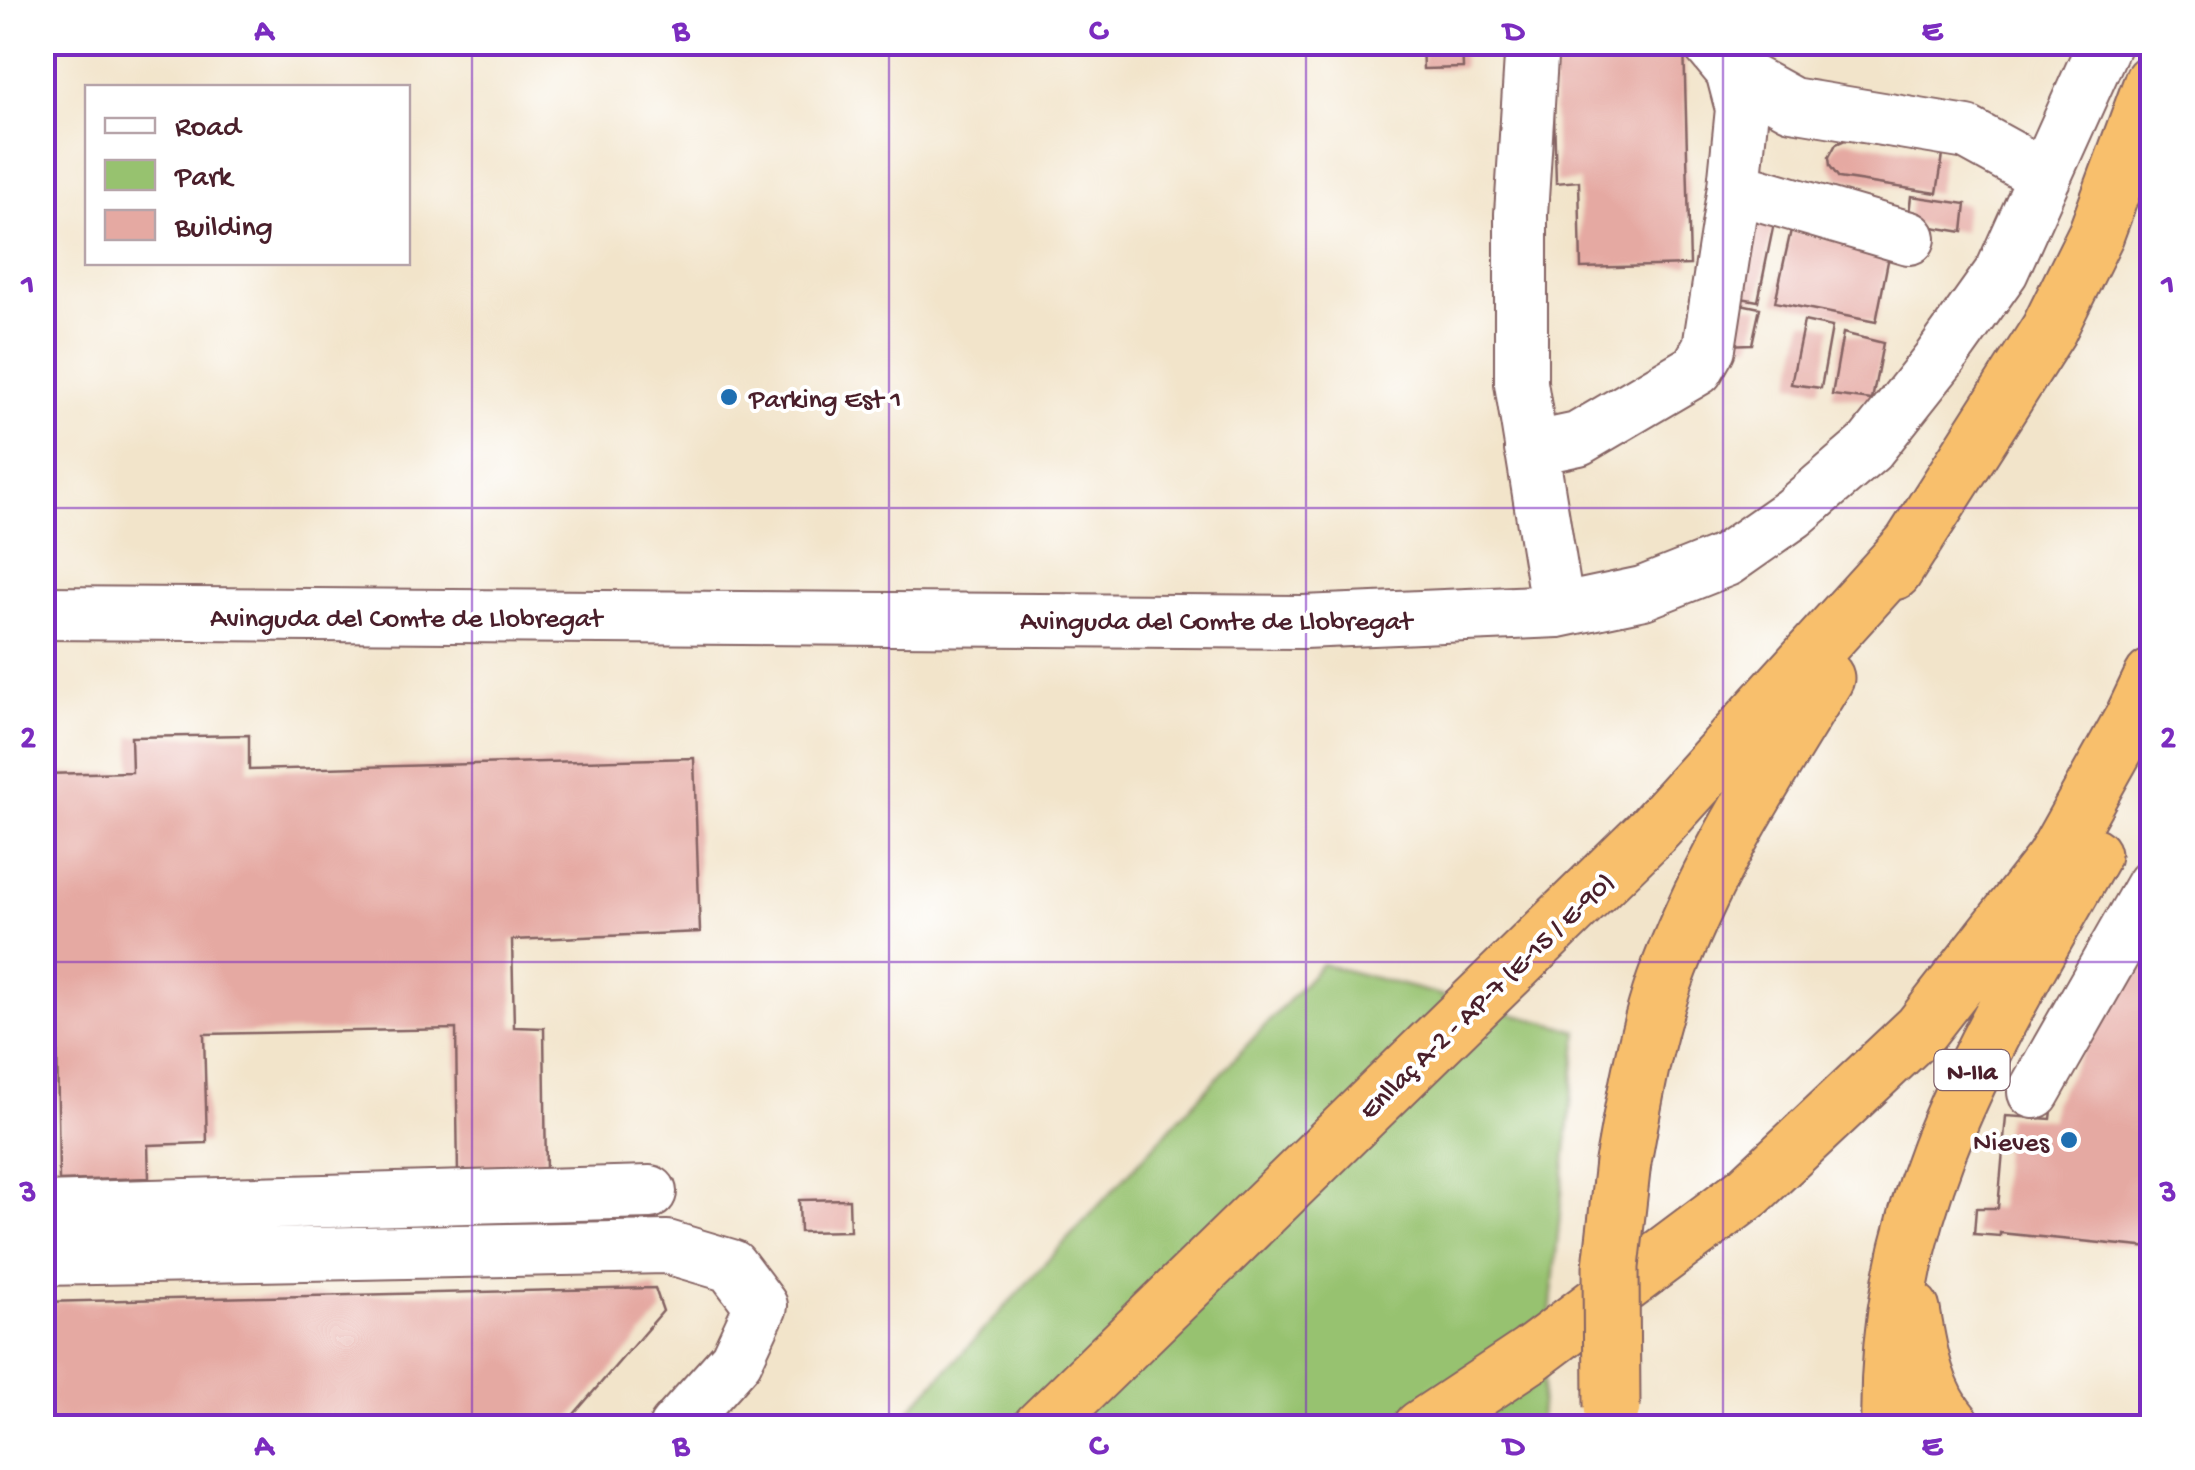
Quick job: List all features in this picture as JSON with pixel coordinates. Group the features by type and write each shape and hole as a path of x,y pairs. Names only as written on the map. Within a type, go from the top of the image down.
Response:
{"highway":[{"path":"1613,1417 1611,1267 1623,1162 1642,1060 1664,984 1699,898 1742,815 2050,329 2096,234 2152,82"},
{"name":"Enllaç A-2 - AP-7 (E-15 / E-90)","path":"1040,1428 1654,829 1913,543"},
{"path":"1421,1428 1529,1356 1749,1191 1921,1029 2052,860 2152,677"},
{"name":"N-IIa","path":"1889,1428 1895,1320 1905,1257 1918,1203 1937,1150 1985,1043 2152,747"},
{"path":"1905,1257 1919,1350 1929,1385 1955,1428"}],"street":[{"path":"1532,42 1521,252 1521,384 1558,611"},
{"name":"Avinguda del Comte de Llobregat","path":"42,612 1303,622 1558,611 1642,593 1726,560 1793,513 1869,448 2002,271 2106,42"},
{"path":"1531,449 1578,438 1697,369 1709,348 1742,109 1720,57"},
{"path":"1720,57 1792,104 1967,134 2045,176"},
{"path":"1734,187 1909,238"},
{"path":"2034,1092 2152,885"},
{"path":"42,1209 650,1192"},
{"path":"42,1259 667,1247 731,1266 761,1306 736,1360 675,1428"}],"green space":[{"path":"1322,964 1578,1031 1539,1427 893,1428"}],"building":[{"path":"1422,42 1462,42 1463,68 1423,69"},
{"path":"1552,42 1684,42 1690,265 1581,268 1579,181 1556,183"},
{"path":"1845,140 1943,155 1937,193 1839,178 1829,157 1836,144"},
{"path":"1911,196 1966,204 1963,232 1908,223"},
{"path":"1752,213 1775,218 1758,301 1735,297"},
{"path":"1791,230 1890,251 1876,322 1775,302"},
{"path":"1731,302 1760,308 1752,344 1725,345"},
{"path":"1804,321 1832,327 1821,388 1791,384"},
{"path":"1843,333 1883,343 1872,400 1832,395"},
{"path":"249,735 249,770 694,758 700,932 512,940 514,1027 544,1028 546,1175 458,1179 456,1029 204,1034 207,1143 148,1145 149,1178 59,1181 57,1037 42,1038 42,774 132,772 131,737"},
{"path":"2152,930 2152,1248 2000,1233 1974,1234 1976,1208 1998,1208 2006,1116 2051,1119 2053,1103"},
{"path":"849,1199 850,1231 800,1232 799,1200"},
{"path":"655,1288 663,1311 562,1428 42,1428 42,1302"}],"place":[{"name":"Parking Est 1","path":"729,397"},
{"name":"Nieves","path":"2069,1140"}]}
